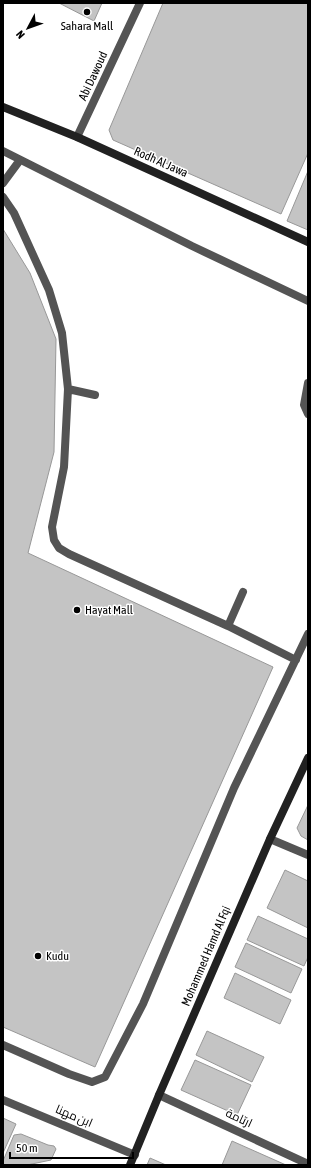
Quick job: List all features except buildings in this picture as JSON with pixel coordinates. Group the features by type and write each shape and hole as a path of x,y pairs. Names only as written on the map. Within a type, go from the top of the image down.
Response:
{"street":[{"name":"Abi Dawoud","path":"77,137 140,3"},
{"name":"Rodh Al Jawa","path":"3,107 77,137 308,242"},
{"path":"3,151 192,246 308,301"},
{"path":"3,183 20,160"},
{"path":"3,197 14,213 49,290 62,333 68,389 64,467 52,527 54,540 59,548 99,568 228,626 296,660"},
{"path":"308,383 304,405 308,414"},
{"path":"68,389 95,395"},
{"path":"228,626 243,592"},
{"path":"3,1046 69,1074 92,1082 105,1077 143,1004 234,788 308,634"},
{"name":"Mohammed Hamd Al Fqi","path":"130,1165 159,1094 270,839 308,758"},
{"path":"270,839 308,856"},
{"name":"ارتامة","path":"159,1094 307,1163"},
{"name":"ابن مهنا","path":"3,1100 135,1155"}],"place":[{"name":"Sahara Mall","path":"87,12"},
{"name":"Hayat Mall","path":"77,610"},
{"name":"Kudu","path":"38,956"}]}
